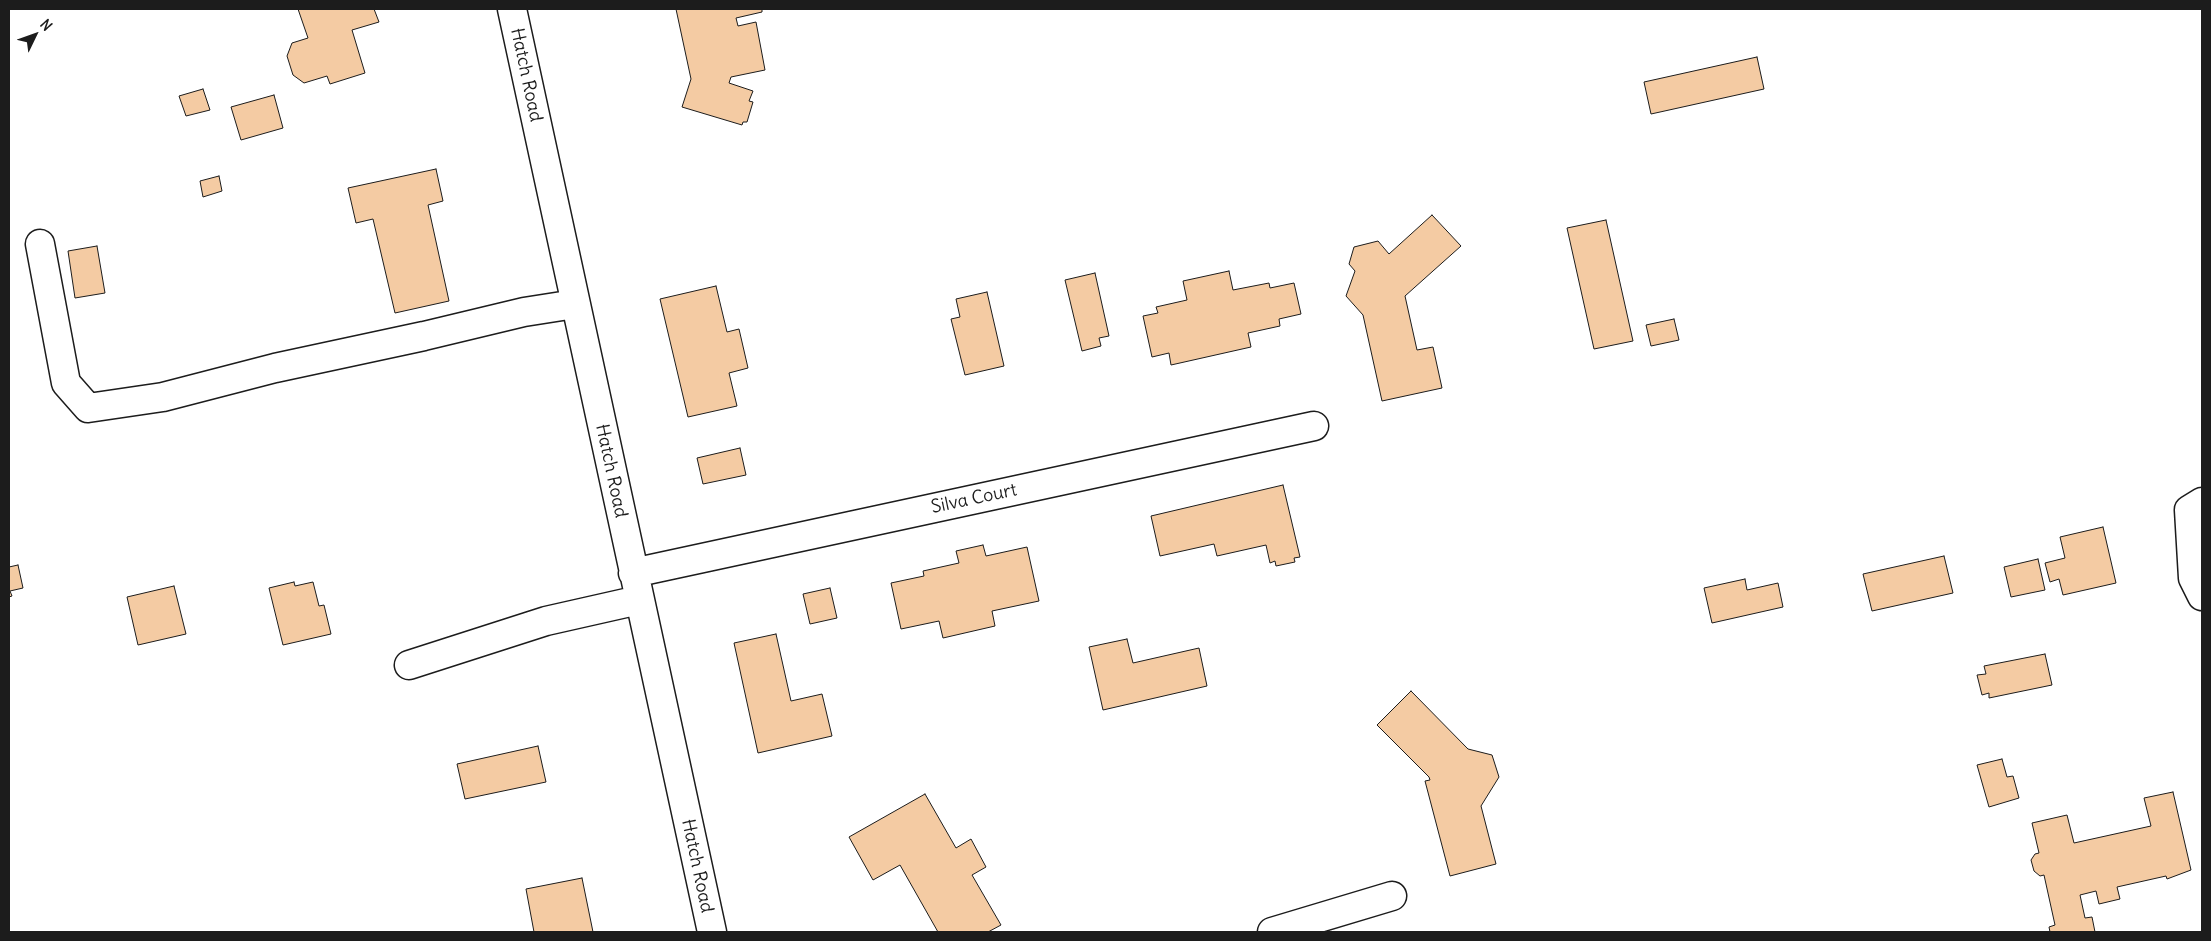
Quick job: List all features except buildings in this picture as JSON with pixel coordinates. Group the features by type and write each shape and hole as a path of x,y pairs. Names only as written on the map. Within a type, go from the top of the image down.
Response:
{"street":[{"name":"Hatch Road","path":"512,9 712,932"},
{"path":"40,244 66,383 88,408 163,397 275,368 524,312 576,304"},
{"name":"Silva Court","path":"633,572 1314,426"},
{"path":"2202,502 2189,510 2193,578 2202,596"},
{"path":"409,665 546,621 639,600"},
{"path":"1272,932 1392,896"}]}
